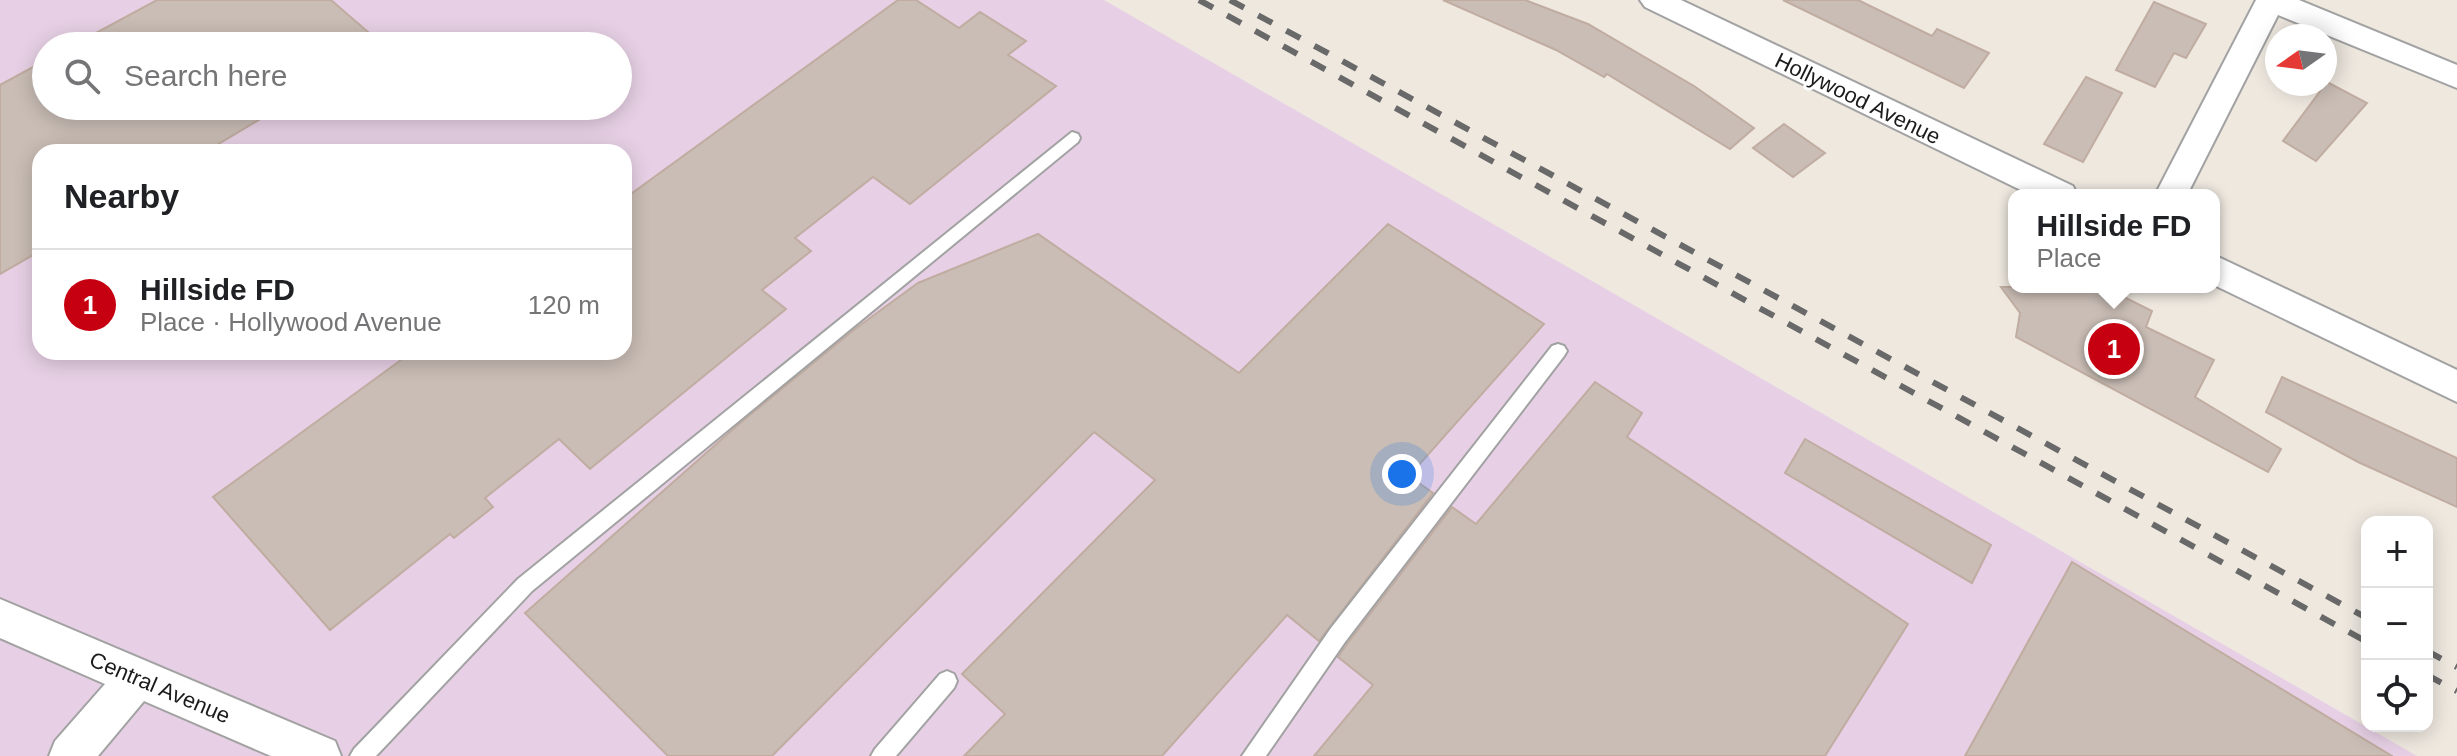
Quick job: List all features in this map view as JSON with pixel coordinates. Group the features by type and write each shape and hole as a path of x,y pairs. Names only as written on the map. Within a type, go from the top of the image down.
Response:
{"street":[{"name":"Hollywood Avenue","path":"1655,0 2049,189"},
{"path":"2174,189 2271,0 2457,77"},
{"path":"2220,272 2457,387"},
{"name":"Central Avenue","path":"0,618 320,756"},
{"path":"70,756 137,678"}],"lane":[{"path":"361,756 525,585 1072,138"},
{"path":"1253,756 1338,635 1558,351"},
{"path":"882,756 947,681"}],"shaded area":[{"path":"0,0 1104,0 2361,724 2361,732 2375,732 2417,756 0,756"}],"building":[{"path":"157,0 331,0 368,32 98,32"},
{"path":"898,0 916,0 959,28 980,12 1026,41 1008,55 1056,86 910,204 873,177 795,238 811,251 762,290 786,309 590,469 559,439 485,498 493,507 454,538 450,534 330,630 213,497 401,360 632,360 632,193"},
{"path":"1443,0 1525,0 1588,24 1694,86 1754,128 1730,149 1607,74 1604,77 1556,50"},
{"path":"1783,0 1858,0 1932,36 1937,29 1989,53 1964,88"},
{"path":"2154,2 2206,24 2186,58 2174,53 2155,87 2116,70"},
{"path":"32,68 32,120 259,120 218,144 32,144 32,256 0,274 0,85"},
{"path":"2086,77 2122,93 2083,162 2044,144"},
{"path":"2337,87 2367,103 2316,161 2283,141 2317,96 2337,96"},
{"path":"1784,124 1825,153 1793,177 1753,148"},
{"path":"1388,224 1544,324 1409,476 1433,493 1319,641 1287,615 1162,756 964,756 1005,714 962,674 1155,480 1094,432 772,756 668,756 525,613 739,424 855,329 918,283 1038,234 1239,373"},
{"path":"2001,287 2008,287 2008,293 2116,293 2152,311 2146,327 2214,360 2195,397 2281,449 2268,472 2016,337 2020,313"},
{"path":"2282,377 2457,458 2457,507 2358,462 2266,412"},
{"path":"1595,382 1642,413 1627,437 1908,624 1825,756 1314,756 1373,685 1338,657 1347,644 1452,507 1476,524"},
{"path":"1805,439 1991,545 1972,583 1785,473"},
{"path":"2072,562 2392,756 1965,756"}],"railway":[{"path":"1199,0 2361,639"},
{"path":"1230,0 2361,615"},
{"path":"2433,654 2457,667"},
{"path":"2433,678 2457,691"}],"place":[{"name":"Hillside FD","path":"2114,349"}]}
